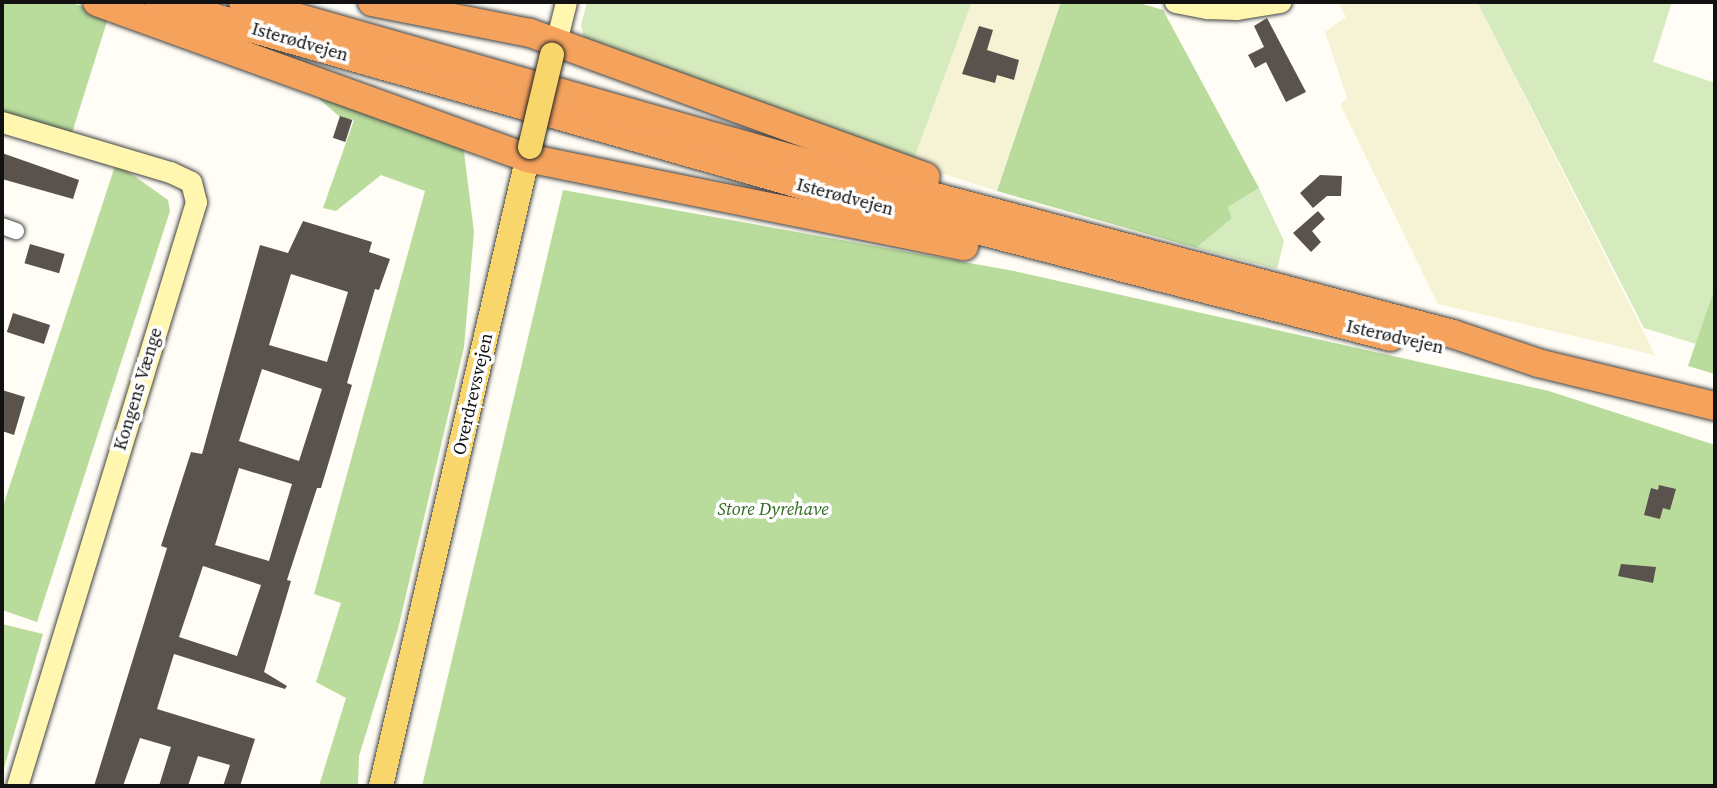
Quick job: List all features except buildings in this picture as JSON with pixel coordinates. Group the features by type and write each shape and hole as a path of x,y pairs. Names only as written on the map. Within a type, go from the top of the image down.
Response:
{"highway":[{"path":"97,2 529,153 1014,256 1074,257"},
{"name":"Isterødvejen","path":"159,2 799,184 1074,257 1381,335 1538,363 1715,406"},
{"name":"Isterødvejen","path":"243,2 998,214 1453,334 1538,363"},
{"path":"372,2 530,33 554,48 959,190 998,214"}],"main road":[{"name":"Overdrevsvejen","path":"381,786 554,48"}],"street":[{"name":"Overdrevsvejen","path":"554,48 566,2"},
{"path":"1175,2 1207,8 1237,9 1280,2"},
{"name":"Kongens Vænge","path":"2,122 170,172 191,183 196,202 17,786"}],"shaded area":[{"path":"972,2 1061,2 997,191 912,164"},
{"path":"1338,2 1477,2 1655,355 1438,304 1340,104 1347,98 1325,32 1346,17"}],"green space":[{"path":"2,2 69,2 109,15 72,133 2,112"},
{"path":"587,2 972,2 912,164 584,39 581,25"},
{"path":"1061,2 1136,2 1163,10 1259,188 1228,207 1232,218 1196,248 997,191"},
{"path":"1477,2 1672,2 1653,62 1715,83 1715,287 1696,344 1644,328"},
{"path":"318,98 463,144 474,232 464,347 398,629 359,756 358,786 319,786 346,698 316,682 341,603 314,594 425,191 381,175 336,211 323,208 354,120 340,117"},
{"path":"116,163 168,200 170,211 37,622 2,610 2,509"},
{"path":"1259,188 1284,241 1277,269 1196,248 1232,218 1228,207"},
{"name":"Store Dyrehave","path":"563,190 1014,271 1549,391 1715,445 1715,786 422,786"},
{"path":"1715,287 1715,374 1688,366"},
{"path":"2,624 43,634 2,775"}]}
